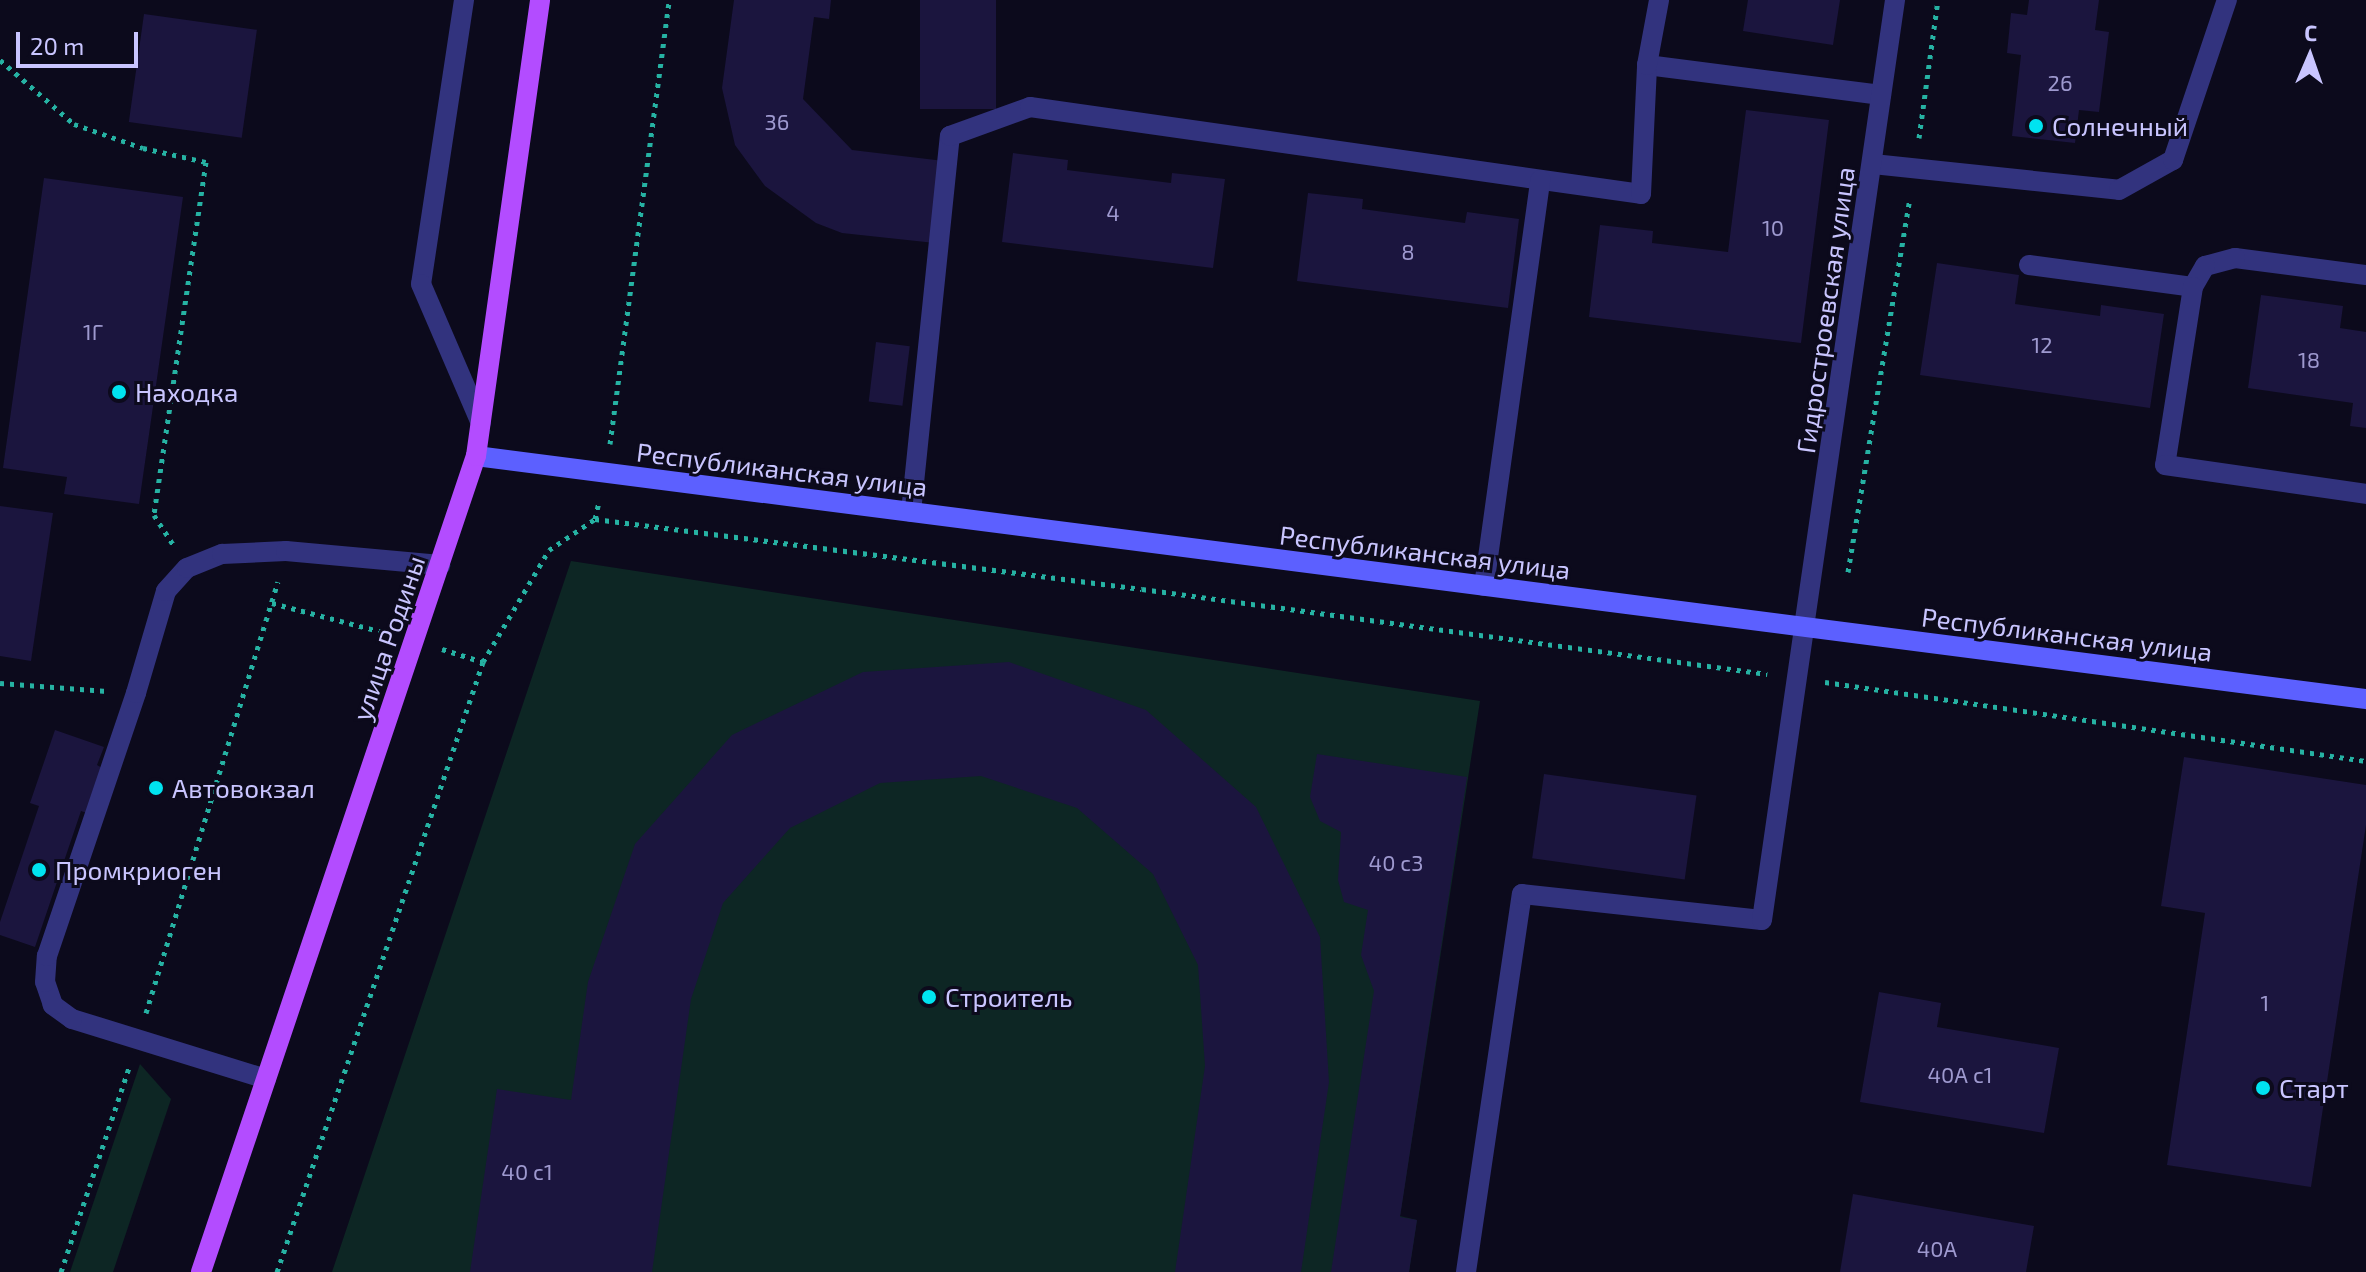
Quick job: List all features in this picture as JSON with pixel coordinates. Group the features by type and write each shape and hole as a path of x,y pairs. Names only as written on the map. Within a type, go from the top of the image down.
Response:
{"main road":[{"name":"улица Родины","path":"201,1272 476,456 540,0"}],"street":[{"path":"464,0 421,284 481,423"},
{"path":"911,512 950,136 1030,107 1641,194 1647,65 1659,0"},
{"name":"Гидростроевская улица","path":"1466,1272 1522,894 1762,920 1895,0"},
{"path":"1873,164 2119,190 2173,160 2227,0"},
{"path":"1647,65 1881,95"},
{"path":"1484,586 1540,180"},
{"path":"2366,275 2235,258 2205,266 2193,287 2165,465 2366,494"},
{"path":"2029,265 2193,287"},
{"name":"Республиканская улица","path":"476,456 2366,699"},
{"path":"266,1079 72,1019 53,1005 45,982 47,956 136,693 166,591 187,568 222,554 286,551 440,565"}],"path":[{"path":"595,519 606,473 669,0"},
{"path":"1848,572 1915,168 1938,0"},
{"path":"0,60 74,124 143,148 206,162 154,515 187,568"},
{"path":"277,1272 483,662 549,550 595,519 1796,678 2366,761"},
{"path":"61,1272 138,1040 286,551"},
{"path":"272,603 483,662"},
{"path":"0,683 136,693"}],"green space":[{"name":"Строитель","path":"571,561 1480,701 1400,1216 1417,1220 1409,1272 332,1272"},
{"path":"140,1064 171,1099 113,1272 70,1272"}],"building":[{"path":"734,0 831,0 829,19 814,17 803,99 852,150 944,161 935,243 842,233 816,223 765,186 735,145 722,88"},
{"path":"920,0 996,0 996,109 920,109"},
{"path":"1748,0 1840,0 1833,45 1743,31"},
{"path":"2029,0 2099,0 2095,30 2109,32 2099,112 2079,110 2075,143 2012,136 2021,55 2007,53 2011,13 2027,15"},
{"path":"144,14 257,30 242,138 129,122"},
{"path":"1746,110 1829,120 1801,343 1589,317 1600,225 1653,231 1652,243 1728,252"},
{"path":"1013,153 1068,160 1067,170 1171,183 1172,173 1225,179 1213,268 1002,242"},
{"path":"44,178 183,197 139,504 64,494 67,477 3,468"},
{"path":"1308,193 1363,199 1362,209 1465,223 1467,212 1519,219 1508,308 1297,281"},
{"path":"1937,263 2019,275 2015,304 2100,316 2101,305 2164,314 2150,408 1920,375"},
{"path":"2261,295 2343,306 2340,328 2366,332 2366,428 2350,426 2353,403 2248,388"},
{"path":"876,342 910,346 902,406 869,402"},
{"path":"0,506 53,513 31,661 0,656"},
{"path":"1009,662 1146,710 1256,807 1320,937 1329,1082 1301,1272 1175,1272 1205,1066 1198,965 1153,874 1077,808 981,776 880,783 790,828 723,903 691,999 652,1272 470,1272 497,1089 571,1100 588,982 635,844 732,735 863,672"},
{"path":"55,730 104,747 97,765 102,768 87,813 81,811 35,947 0,935 0,922 39,806 30,803"},
{"path":"1317,754 1467,777 1400,1217 1417,1220 1409,1272 1331,1272 1374,991 1361,955 1368,910 1344,902 1338,880 1341,832 1320,821 1310,797"},
{"path":"2184,757 2366,785 2366,825 2311,1187 2167,1165 2205,913 2161,906"},
{"path":"1544,774 1697,795 1685,880 1532,858"},
{"path":"1879,992 1941,1003 1937,1027 2059,1048 2044,1133 1860,1102"},
{"path":"1853,1194 2034,1226 2026,1272 1840,1272"}],"place":[{"name":"Солнечный","path":"2036,126"},
{"name":"Находка","path":"119,392"},
{"name":"Автовокзал","path":"156,788"},
{"name":"Промкриоген","path":"39,870"},
{"name":"Строитель","path":"929,997"},
{"name":"Старт","path":"2263,1088"}]}
